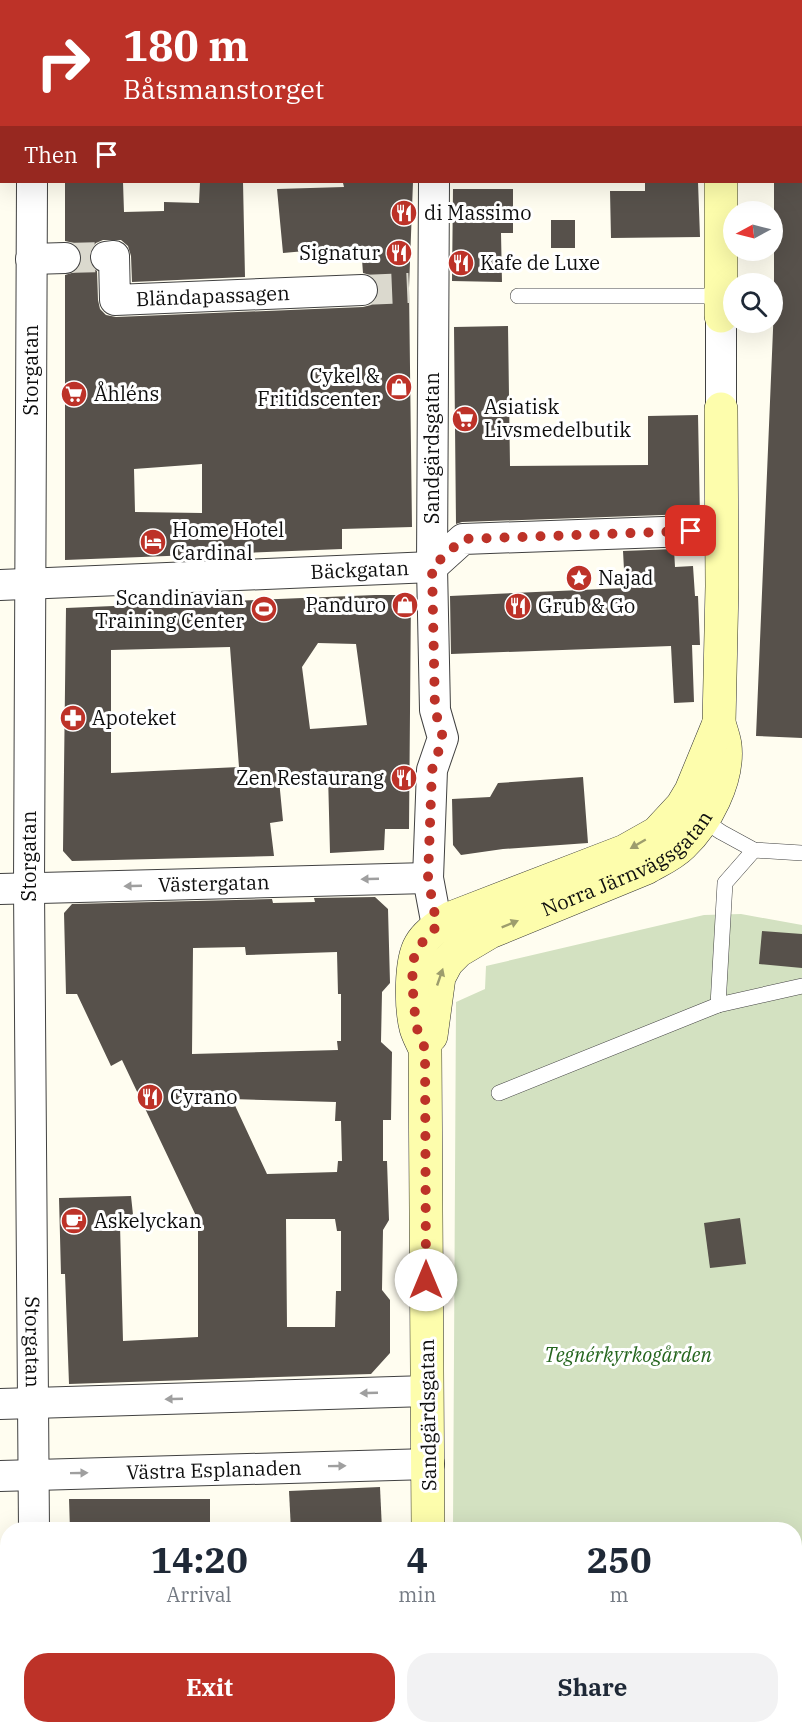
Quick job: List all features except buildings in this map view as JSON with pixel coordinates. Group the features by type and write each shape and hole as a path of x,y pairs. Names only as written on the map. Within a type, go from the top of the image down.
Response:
{"street":[{"name":"Storgatan","path":"32,183 29,888 34,1522"},
{"name":"Sandgärdsgatan","path":"425,1049 433,1031 439,977 447,962 458,951 437,926 428,878 432,770 443,738 435,710 421,287 434,183"},
{"name":"Norra Järnvägsgatan","path":"458,951 490,932 646,868 681,846 692,813 699,775 719,723 722,586 721,183"},
{"name":"Bländapassagen","path":"106,257 114,256 115,300 362,290"},
{"path":"31,259 65,258"},
{"path":"432,567 463,539 691,531"},
{"name":"Bäckgatan","path":"0,585 432,567"},
{"name":"Norra Järnvägsgatan","path":"437,926 479,907 625,851 692,813"},
{"name":"Västergatan","path":"0,889 428,878"},
{"name":"Sandgärdsgatan","path":"428,1522 425,1049 416,1026 412,981 414,958 420,945 437,926"},
{"path":"0,1404 427,1391"},
{"name":"Västra Esplanaden","path":"0,1476 429,1464"}],"lane":[{"path":"518,296 721,306"},
{"path":"692,813 754,850 802,853"},
{"path":"718,1005 724,883 754,850"},
{"path":"499,1093 718,1005 802,986"}],"green space":[{"name":"Tegnérkyrkogården","path":"741,914 802,925 802,1522 453,1522 456,1002 485,989 486,966 704,915"}],"tunnel":[{"path":"65,258 106,257"},
{"path":"362,290 409,288"}],"place":[{"name":"di Massimo","path":"404,213"},
{"name":"Signatur","path":"399,253"},
{"name":"Kafe de Luxe","path":"461,263"},
{"name":"Cykel & Fritidscenter","path":"399,387"},
{"name":"Åhléns","path":"74,394"},
{"name":"Asiatisk Livsmedelbutik","path":"465,419"},
{"name":"Home Hotel Cardinal","path":"153,542"},
{"name":"Najad","path":"579,578"},
{"name":"Panduro","path":"405,605"},
{"name":"Grub & Go","path":"518,606"},
{"name":"Scandinavian Training Center","path":"264,609"},
{"name":"Apoteket","path":"73,718"},
{"name":"Zen Restaurang","path":"404,778"},
{"name":"Cyrano","path":"150,1097"},
{"name":"Askelyckan","path":"74,1221"}],"route":[{"path":"426,1280 425,1049 416,1026 412,981 414,958 420,945 437,926 428,878 432,770 443,738 435,710 432,567 463,539 691,531"}]}
